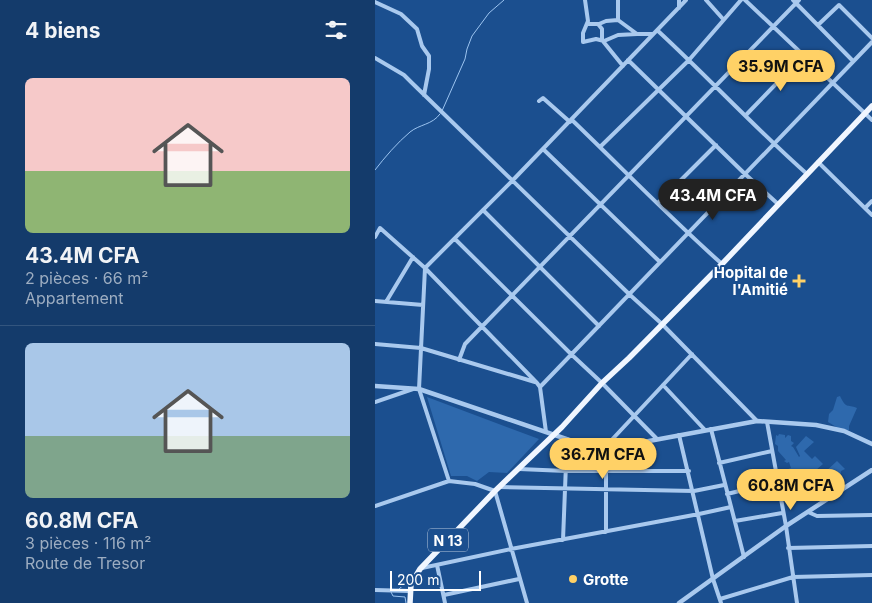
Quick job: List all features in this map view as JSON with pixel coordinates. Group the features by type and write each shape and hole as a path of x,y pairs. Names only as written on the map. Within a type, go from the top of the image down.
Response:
{"main road":[{"name":"N 13","path":"410,603 413,580 420,568 722,264 872,106"},
{"path":"410,592 415,603"}],"street":[{"path":"585,0 587,24 583,33 583,42 596,39 602,40 613,36 653,34"},
{"path":"617,20 618,0"},
{"path":"679,0 679,8"},
{"path":"449,481 416,389 421,348 425,268 571,121 686,0"},
{"path":"705,0 723,19"},
{"path":"600,147 689,60 741,0"},
{"path":"745,0 872,120"},
{"path":"459,360 465,344 796,1 853,61"},
{"path":"375,2 401,14 417,29 422,46 429,56 429,69 424,95"},
{"path":"539,384 572,355 872,40 839,5 818,25"},
{"path":"587,24 617,20 637,34"},
{"path":"598,24 602,29 602,40 623,66"},
{"path":"657,30 746,115 773,144 807,174"},
{"path":"746,115 804,55"},
{"path":"375,58 404,75 629,294 663,324 757,421"},
{"path":"628,60 778,204"},
{"path":"539,101 543,98 571,121 687,233 722,264"},
{"path":"658,203 716,144"},
{"path":"543,149 660,262"},
{"path":"818,162 872,215"},
{"path":"865,208 872,201"},
{"path":"483,210 599,326"},
{"path":"375,237 380,228 413,257 539,384 546,432"},
{"path":"455,238 657,439"},
{"path":"386,302 413,257"},
{"path":"375,301 423,305"},
{"path":"375,344 421,348 539,384"},
{"path":"606,532 606,446 692,354"},
{"path":"663,385 705,430"},
{"path":"375,386 416,389 581,444 622,446 757,421 816,425 844,432 872,444"},
{"path":"375,402 416,389"},
{"path":"767,422 782,513 786,526 797,603"},
{"path":"711,429 744,557"},
{"path":"679,435 720,601 793,577 872,576"},
{"path":"563,540 567,439"},
{"path":"719,463 772,451"},
{"path":"519,469 689,471"},
{"path":"786,526 872,469"},
{"path":"679,603 786,526 872,469"},
{"path":"375,506 449,481 497,489 694,491 724,485"},
{"path":"727,494 777,482"},
{"path":"497,489 519,580 527,603"},
{"path":"420,568 731,507"},
{"path":"808,512 817,516 872,515"},
{"path":"735,521 782,513"},
{"path":"788,548 872,546"},
{"path":"437,565 445,603"},
{"path":"444,595 519,580"},
{"path":"375,585 376,590 410,592"}],"shaded area":[{"path":"840,396 845,404 857,408 849,430 843,431 828,422 829,414 833,410 837,397"},
{"path":"427,397 539,439 507,473 489,472 477,481 467,476 451,476"},
{"path":"779,434 785,435 785,438 788,435 791,436 791,441 794,443 791,446 799,457 796,447 806,436 814,442 804,451 812,459 815,456 823,464 816,470 824,473 837,461 845,469 841,471 840,478 835,476 834,482 826,484 829,488 819,492 816,488 818,486 813,483 810,487 782,490 779,488 780,486 803,482 812,473 806,474 800,469 793,475 778,479 777,473 791,468 789,462 784,461 786,460 775,444 776,435 778,436"}],"waterway":[{"path":"442,111 465,59 472,36 489,13 504,0"},
{"path":"375,170 391,150 410,132 437,118 440,114"},
{"path":"399,589 406,583"},
{"path":"391,592 393,596 405,597 406,603"}],"place":[{"name":"Hopital de l'Amitié","path":"799,281"},
{"name":"Grotte","path":"573,579"}]}
